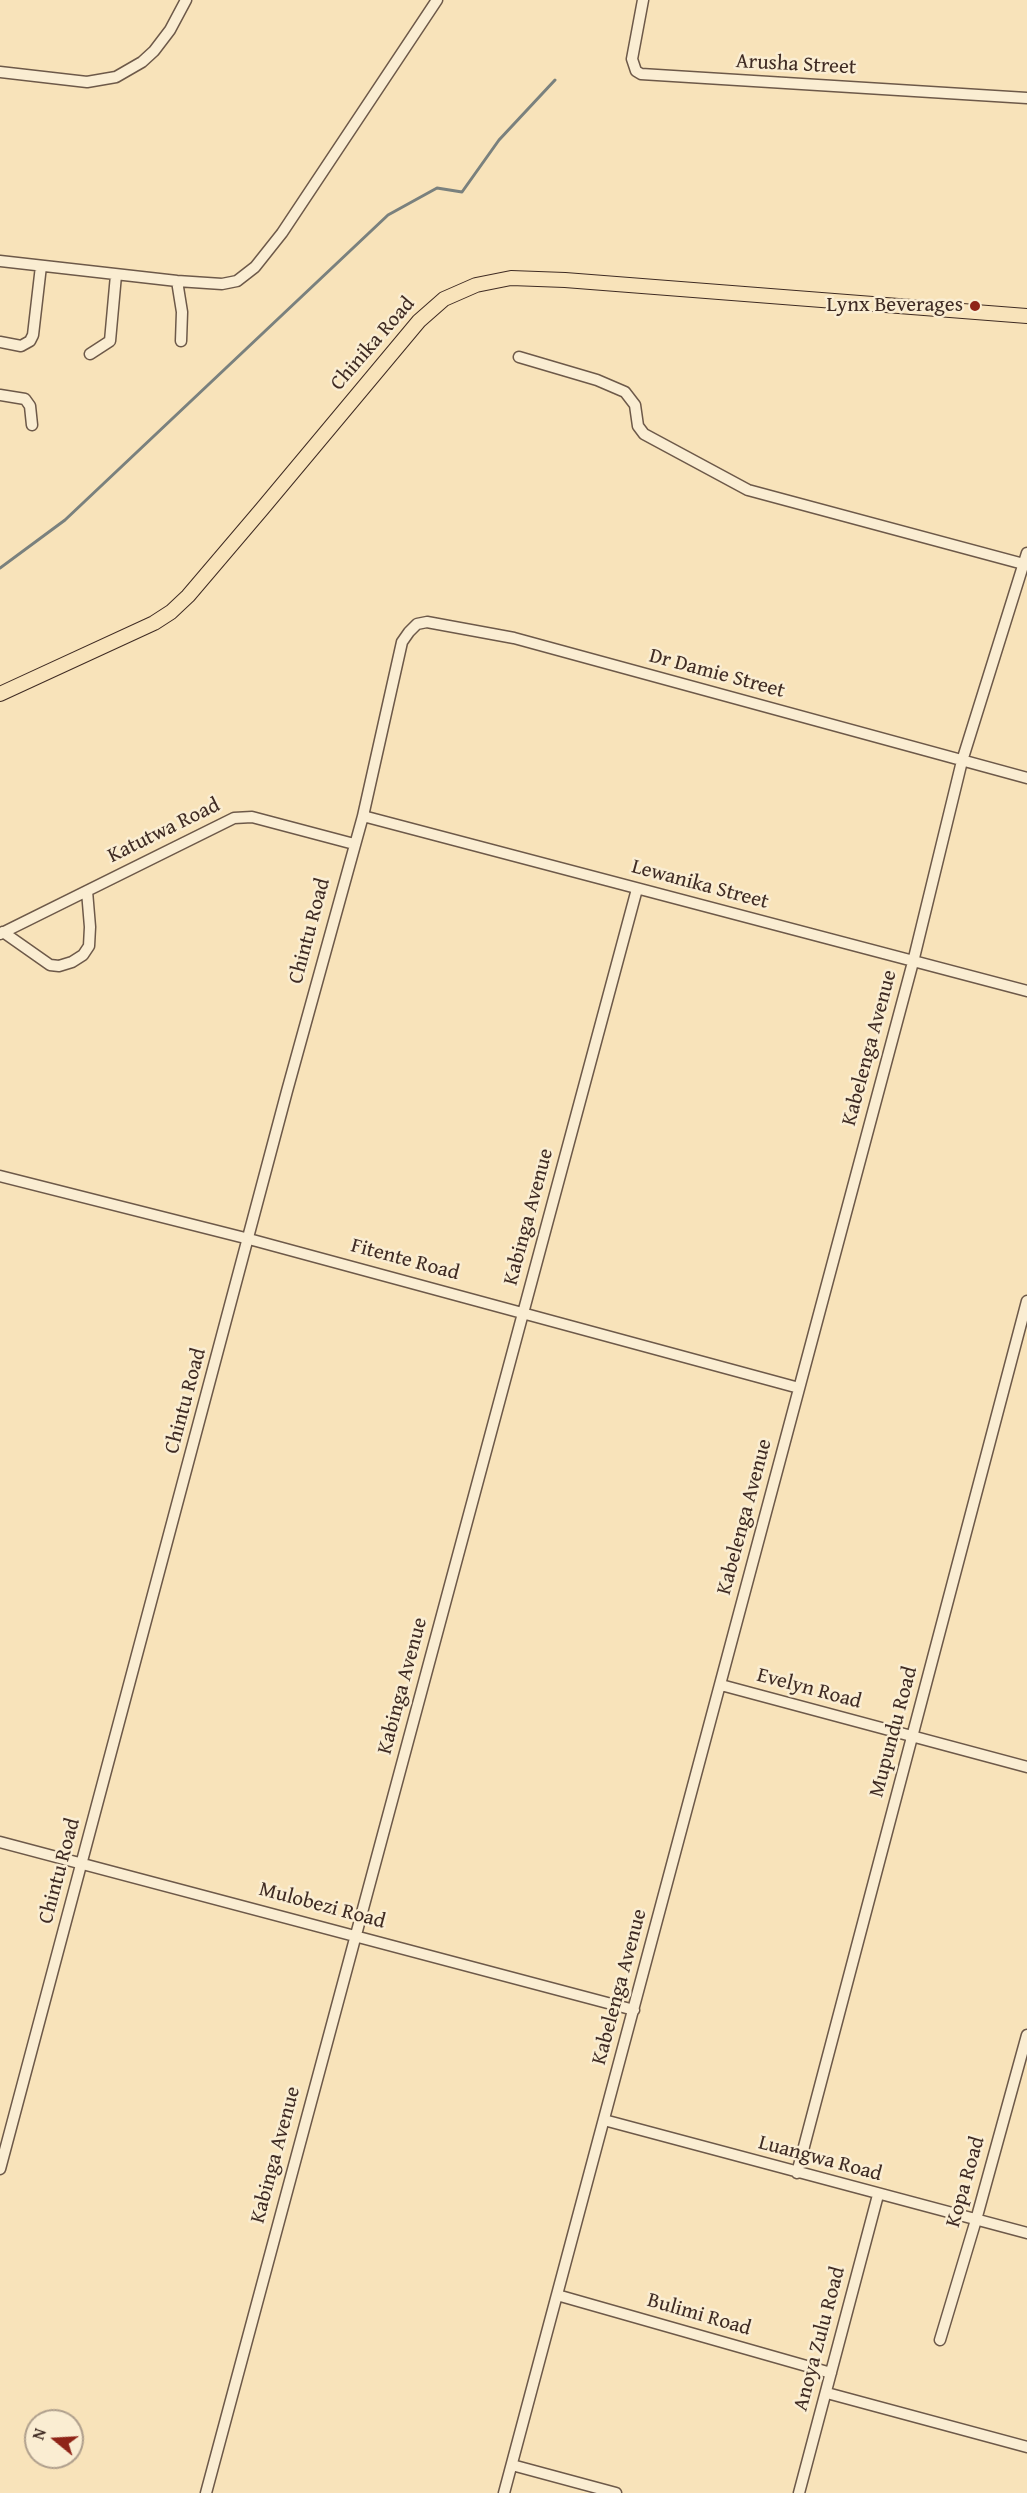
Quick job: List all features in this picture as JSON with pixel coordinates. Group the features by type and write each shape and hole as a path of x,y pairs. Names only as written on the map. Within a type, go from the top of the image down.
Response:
{"main road":[{"name":"Chinika Road","path":"0,694 154,623 171,612 188,596 419,321 444,299 476,285 510,279 565,280 1027,316"}],"street":[{"path":"0,72 87,82 116,77 142,62 154,51 170,30 186,0"},
{"path":"0,261 116,275 231,284 247,274 261,260 282,233 390,73 436,0"},
{"name":"Arusha Street","path":"643,0 632,59 636,71 641,74 1027,98"},
{"path":"0,342 21,346 30,341 33,335 41,266"},
{"path":"90,354 110,341 116,275"},
{"path":"177,281 182,312 181,341"},
{"path":"519,357 597,380 625,392 635,405 638,426 644,434 748,490 1026,561"},
{"path":"0,395 25,399 30,406 32,425"},
{"name":"Kabelenga Avenue","path":"504,2493 913,962 962,761 1026,561"},
{"name":"Dr Damie Street","path":"402,642 417,624 427,622 514,638 1027,778"},
{"name":"Chintu Road","path":"0,2169 363,816 402,642"},
{"name":"Lewanika Street","path":"363,816 1027,991"},
{"name":"Katutwa Road","path":"2,933 234,818 252,817 354,844"},
{"name":"Kabinga Avenue","path":"206,2493 637,889"},
{"path":"2,933 50,964 59,966 72,962 83,955 89,946 87,891"},
{"name":"Fitente Road","path":"0,1176 249,1239 799,1388"},
{"name":"Mupundu Road","path":"797,2173 1027,1301"},
{"name":"Evelyn Road","path":"721,1685 1027,1767"},
{"name":"Mulobezi Road","path":"0,1842 634,2010"},
{"name":"Kopa Road","path":"940,2340 1027,2035"},
{"name":"Luangwa Road","path":"604,2120 1027,2233"},
{"name":"Anoya Zulu Road","path":"799,2493 878,2195"},
{"name":"Bulimi Road","path":"557,2295 831,2373"},
{"path":"827,2393 1027,2447"},
{"path":"512,2465 616,2493"}],"waterway":[{"path":"0,568 65,520 388,215 437,188 462,192 499,140 555,80"}],"place":[{"name":"Lynx Beverages","path":"975,306"}]}
